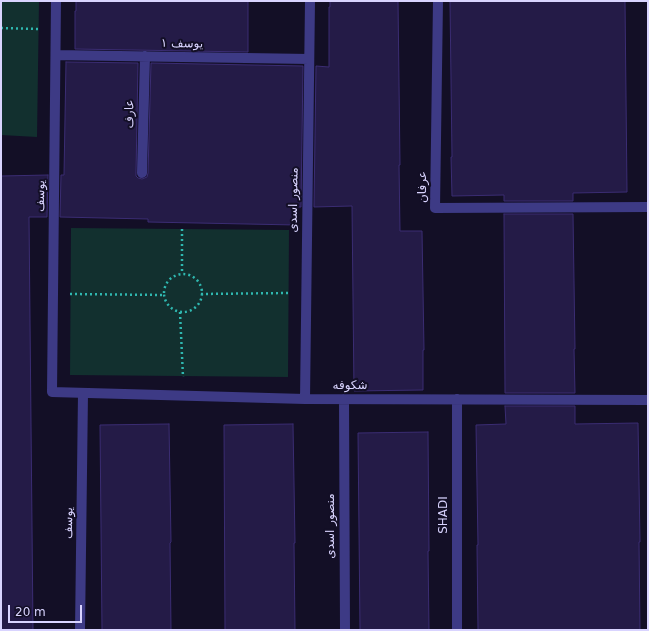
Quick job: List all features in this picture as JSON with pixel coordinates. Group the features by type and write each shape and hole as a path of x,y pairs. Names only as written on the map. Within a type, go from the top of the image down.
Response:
{"street":[{"name":"یوسف","path":"52,392 56,1"},
{"name":"منصور اسدی","path":"305,399 310,1"},
{"name":"عرفان","path":"438,1 435,208 648,207"},
{"name":"یوسف ۱","path":"56,55 309,59"},
{"name":"عارف","path":"142,173 145,56"},
{"name":"شکوفه","path":"52,392 305,399 648,400"},
{"name":"یوسف","path":"80,630 83,393"},
{"name":"منصور اسدی","path":"344,399 345,630"},
{"name":"SHADI","path":"457,399 457,630"}],"path":[{"path":"1,28 39,29"},
{"path":"182,229 182,274"},
{"path":"182,274 194,278 198,282 201,294 197,305 192,310 186,312 174,310 169,306 164,295 167,283 171,278 182,274"},
{"path":"201,294 288,293"},
{"path":"71,294 164,295"},
{"path":"180,312 182,376"}],"green space":[{"path":"2,1 39,1 37,137 1,135"},
{"path":"71,228 289,230 288,377 70,375"}],"building":[{"path":"76,1 248,1 248,52 75,49"},
{"path":"330,1 398,1 400,231 422,231 424,350 423,390 354,391 352,206 314,207 316,66 329,67"},
{"path":"450,1 625,1 627,192 573,193 573,201 504,201 504,195 452,196"},
{"path":"66,62 138,63 136,176 142,179 147,177 148,173 151,63 303,66 301,207 296,207 296,225 148,222 148,219 60,217 61,175 64,175"},
{"path":"48,175 47,217 29,217 33,630 1,630 1,176"},
{"path":"504,214 573,214 575,393 505,393"},
{"path":"505,406 575,406 575,424 638,423 640,630 478,630 476,425 506,424"},
{"path":"169,424 171,630 102,630 100,425"},
{"path":"293,424 295,630 225,630 224,425"},
{"path":"428,432 429,630 360,630 358,433"}]}
